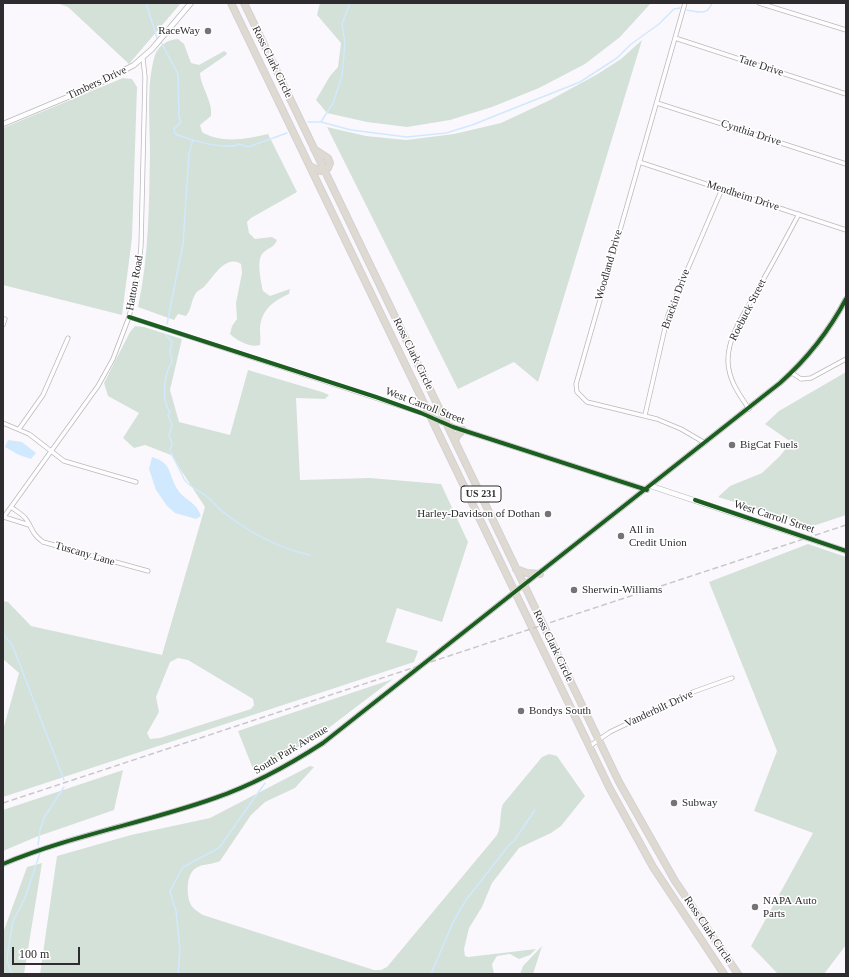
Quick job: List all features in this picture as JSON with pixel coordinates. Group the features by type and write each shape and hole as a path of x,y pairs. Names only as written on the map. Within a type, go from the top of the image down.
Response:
{"highway":[{"name":"Ross Clark Circle","path":"231,3 430,417 625,817 653,866 724,974"},
{"name":"Ross Clark Circle","path":"244,3 599,741 663,861 738,974"},
{"path":"310,166 320,171 324,170"},
{"path":"349,247 359,242"},
{"path":"455,441 456,436 463,430"},
{"path":"461,479 471,474"},
{"path":"491,542 502,538"},
{"path":"516,569 527,573 540,574"},
{"path":"625,817 635,811"},
{"path":"653,866 663,861"},
{"path":"718,966 728,959"}],"street":[{"name":"Timbers Drive","path":"3,124 106,81 142,59 191,3"},
{"name":"Woodland Drive","path":"685,3 576,384 578,392 587,402 645,415 681,428 706,443"},
{"path":"759,3 846,30"},
{"name":"Tate Drive","path":"675,38 846,94"},
{"name":"Hatton Road","path":"3,517 5,512 11,507 88,401 118,349 129,317 138,276 141,246 145,77 142,59"},
{"name":"Cynthia Drive","path":"656,102 846,164"},
{"name":"Mendheim Drive","path":"639,162 846,230"},
{"name":"Brackin Drive","path":"645,415 668,315 722,189"},
{"name":"Roebuck Street","path":"749,409 738,394 730,377 728,357 730,344 740,322 799,214"},
{"name":"South Park Avenue","path":"3,864 57,843 215,798 278,770 337,733 647,490 792,373 823,336 846,299"},
{"name":"West Carroll Street","path":"129,317 430,417 463,430 647,490"},
{"path":"3,325 5,319"},
{"path":"19,429 43,395 68,338"},
{"path":"792,373 801,379 811,378 846,359"},
{"path":"3,423 19,429 64,461 136,482"},
{"name":"West Carroll Street","path":"651,486 846,551"},
{"name":"Tuscany Lane","path":"11,507 22,515 37,537 44,542 148,571"},
{"path":"3,517 29,525"},
{"name":"Vanderbilt Drive","path":"590,746 610,732 693,692 732,678"}],"shaded area":[{"path":"56,3 181,3 129,64 68,7"},
{"path":"320,3 651,3 620,37 585,64 539,88 492,107 450,120 407,127 367,122 327,113 316,100 330,76 338,67 341,43 317,15"},
{"path":"178,39 184,44 191,63 199,65 224,51 227,53 200,73 202,84 209,100 211,110 211,116 200,125 202,132 210,136 226,139 243,139 268,134 297,192 251,218 247,222 249,233 255,239 272,237 277,240 273,246 265,251 261,256 259,265 263,291 270,296 290,289 289,294 273,303 265,311 261,322 260,345 252,346 236,339 230,334 232,326 237,319 236,303 242,273 241,264 235,262 230,262 220,268 204,287 197,292 186,316 178,314 174,320 138,307 142,288 148,230 150,78 157,51 167,42"},
{"path":"642,40 538,382 514,362 458,389 327,127 366,136 406,140 454,134 501,123 550,100 596,75 621,59"},
{"path":"123,78 132,79 137,87 132,238 122,315 3,285 3,128"},
{"path":"135,326 144,327 182,339 170,390 179,422 230,435 248,370 329,395 325,399 296,398 300,480 370,478 441,484 468,542 442,622 397,608 386,642 418,651 414,662 3,797 3,730 19,673 3,659 3,601 8,602 31,626 162,655 205,507 171,455 145,445 134,448 123,438 139,413 108,396 104,383 130,332","holes":["178,658 188,660 253,699 254,705 251,709 160,738 150,739 147,733 159,712 156,697 170,662"]},
{"path":"846,372 846,515 813,526 718,497 730,486 762,473 780,456 791,442 765,424 779,411"},
{"path":"808,544 846,557 846,945 824,974 778,974 751,946 813,833 754,811 777,751 709,582"},
{"path":"393,679 326,730 255,774 238,731"},
{"path":"549,754 557,756 585,796 561,826 551,833 519,848 492,883 482,907 469,928 464,949 465,956 468,957 536,949 530,955 519,959 510,954 497,956 492,964 494,974 40,974 57,856 131,835 210,818 310,766 314,767 295,788 265,802 251,815 220,861 199,866 193,871 190,875 188,885 189,901 194,908 203,915 374,970 381,970 387,967 497,835 503,804 542,757"},
{"path":"123,770 114,810 36,837 3,851 3,810"},
{"path":"42,863 24,974 3,974 3,933 27,867"},
{"path":"542,946 533,974 520,974 523,966"}],"water":[{"path":"8,440 22,442 36,453 31,459 19,455 5,447"},
{"path":"152,457 167,466 178,490 196,507 201,516 196,519 175,513 167,506 156,490 149,469"}],"waterway":[{"path":"146,3 157,38"},
{"path":"321,122 333,103 342,76 345,43 342,24 350,3"},
{"path":"687,10 702,12 708,10 712,3"},
{"path":"308,122 321,122 351,130 407,137 446,133 472,125 580,82 617,58 630,45 659,24 674,9 680,8"},
{"path":"161,42 178,74 179,117 181,122 174,129 175,134 208,144 226,146 239,144 248,147 287,133"},
{"path":"167,324 183,244 189,154 193,140"},
{"path":"165,334 172,342 170,351 172,362 165,380 165,401 170,412 168,415 172,425 169,435 172,443 170,450 184,479 243,527 275,544 310,555"},
{"path":"3,634 12,645 64,780"},
{"path":"178,974 180,950 176,911 170,892 172,887 183,867 219,848 265,783"},
{"path":"38,845 40,830 44,818 64,787"},
{"path":"431,974 454,920 466,900 509,845 514,841 535,810"},
{"path":"12,974 7,961 13,921 25,898 40,853"}],"railway":[{"path":"3,803 846,525"}],"cycle path":[{"path":"3,864 55,845 189,807 229,793 270,774 323,743 780,383 817,344 846,299"},
{"path":"129,317 376,397 421,413 453,427 647,490"},
{"path":"695,500 846,551"}],"place":[{"name":"RaceWay","path":"208,31"},
{"name":"BigCat Fuels","path":"732,445"},
{"name":"Harley-Davidson of Dothan","path":"548,514"},
{"name":"All in Credit Union","path":"621,536"},
{"name":"Sherwin-Williams","path":"574,590"},
{"name":"Bondys South","path":"521,711"},
{"name":"Subway","path":"674,803"},
{"name":"NAPA Auto Parts","path":"755,907"}]}
